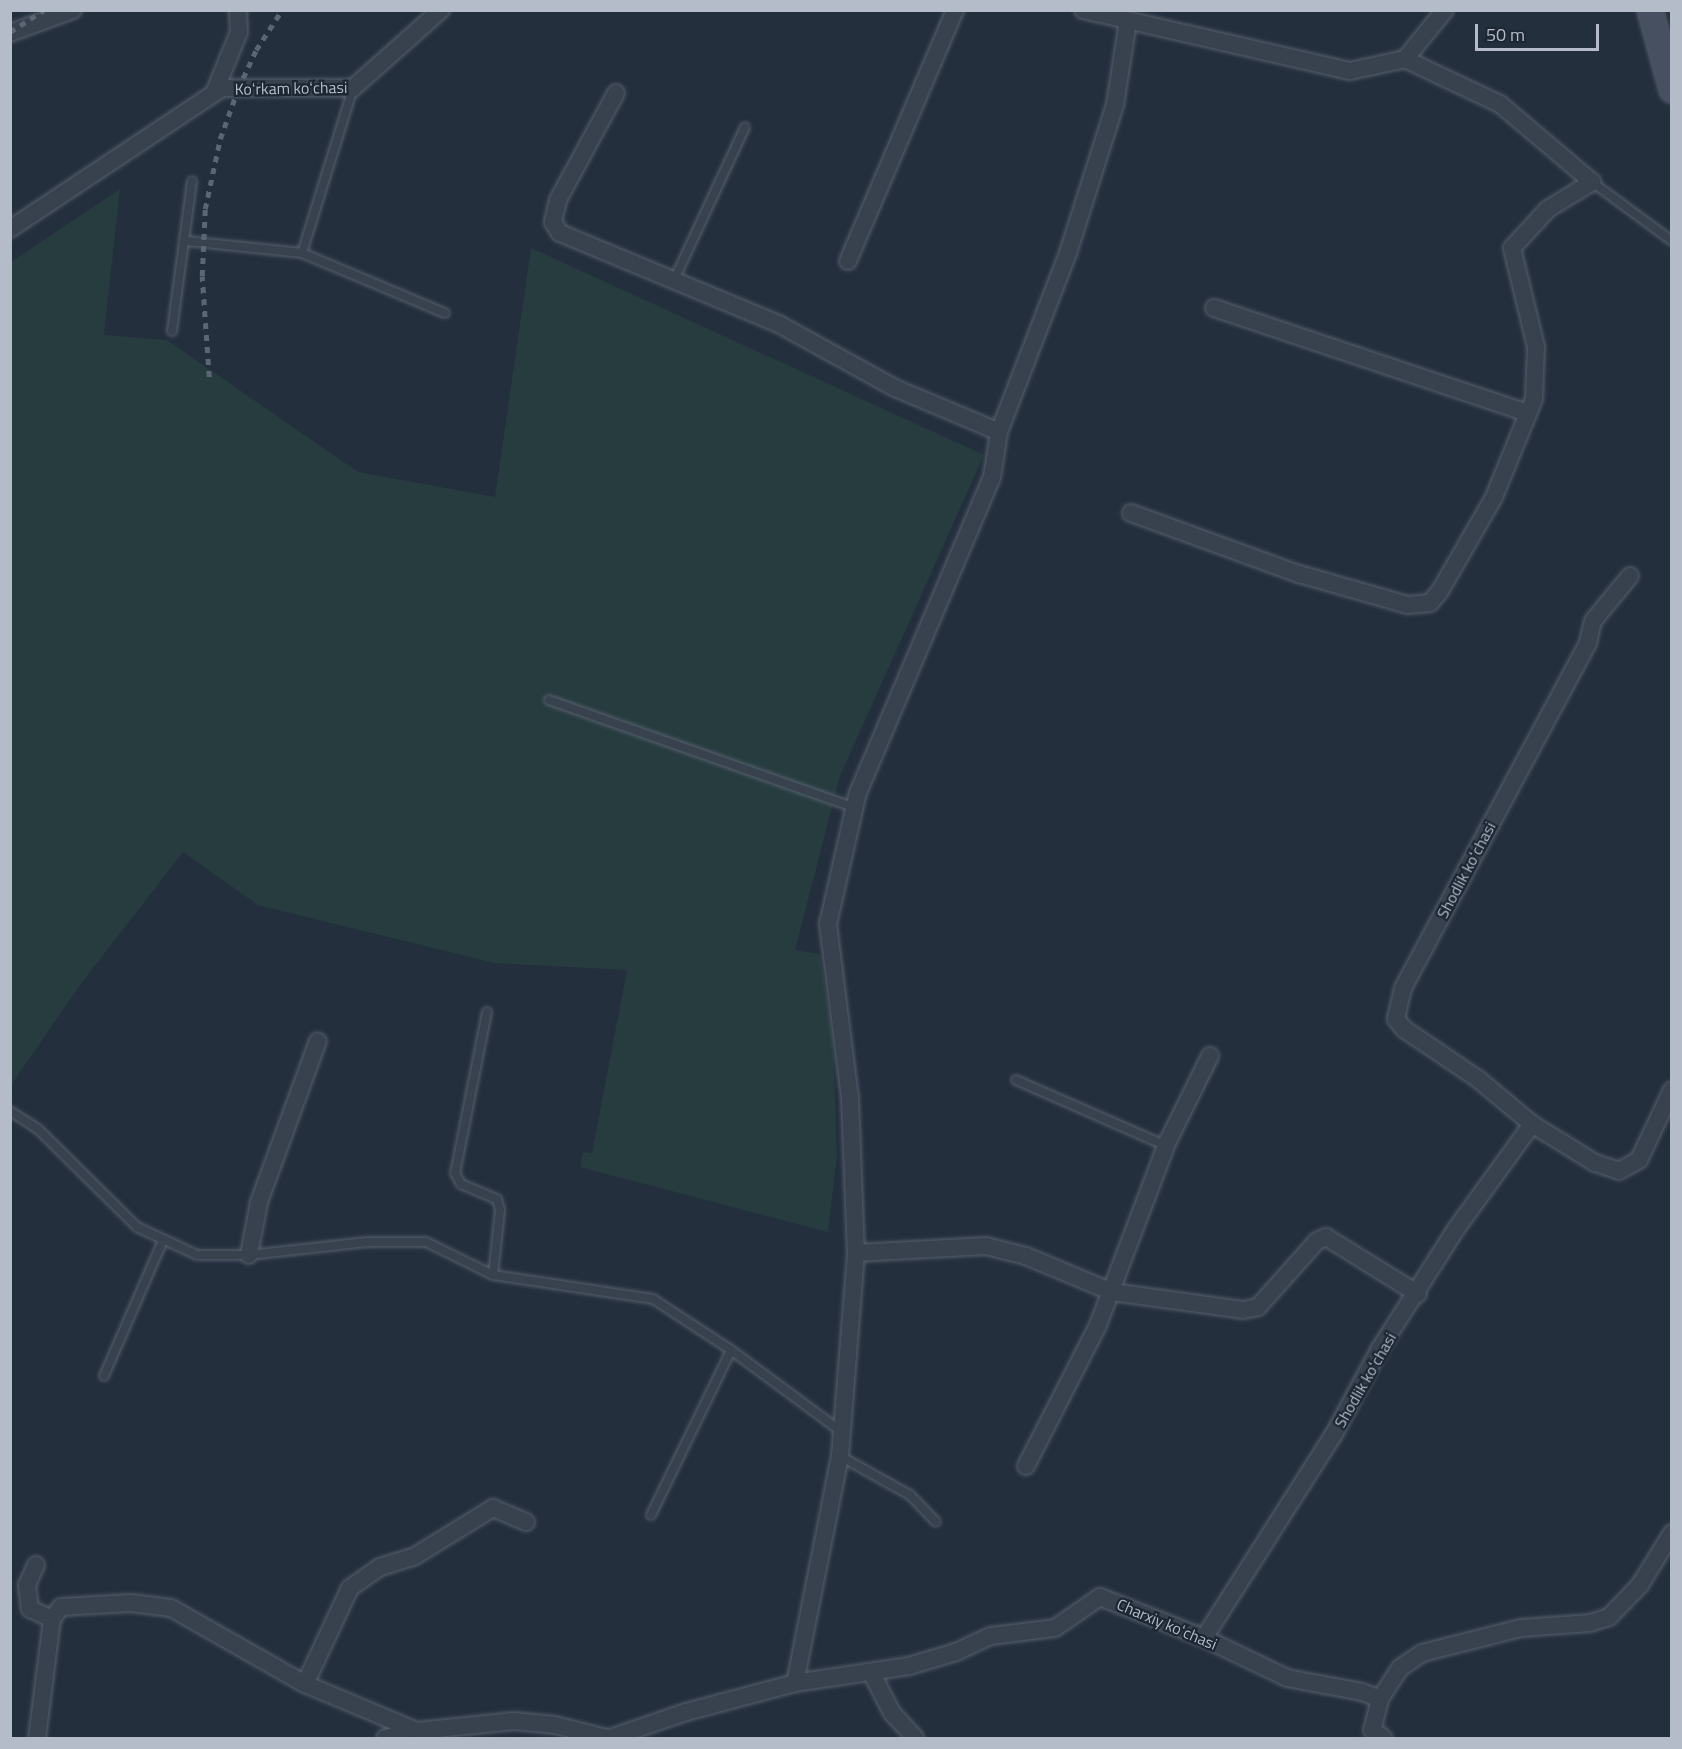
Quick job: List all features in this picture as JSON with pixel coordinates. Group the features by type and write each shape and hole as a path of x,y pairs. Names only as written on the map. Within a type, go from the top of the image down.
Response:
{"main road":[{"path":"1650,10 1671,90"}],"street":[{"path":"10,33 73,10"},
{"path":"214,93 239,32 237,10"},
{"name":"Koʻrkam koʻchasi","path":"12,225 222,88 354,88 441,10"},
{"path":"848,261 955,10"},
{"path":"1083,10 1350,71 1405,59 1500,104 1592,182 1548,209 1512,248 1536,347 1534,399 1494,497 1440,591 1430,603 1420,606 1299,574 1131,513"},
{"path":"1405,59 1445,10"},
{"path":"795,1683 840,1456 856,1253 850,1098 828,924 855,808 883,728 992,477 999,432 1068,253 1115,105 1128,21"},
{"path":"616,93 558,200 552,222 568,236 675,278 780,324 895,388 999,432"},
{"path":"1214,308 1528,413"},
{"name":"Shodlik koʻchasi","path":"1630,576 1593,621 1588,642 1396,1008 1396,1019 1404,1029 1478,1079 1532,1124 1595,1163 1619,1171 1639,1160 1671,1090"},
{"path":"249,1255 259,1202 318,1041"},
{"path":"1026,1466 1112,1292 1166,1146 1210,1056"},
{"name":"Shodlik koʻchasi","path":"1204,1638 1334,1434 1379,1350 1418,1294 1456,1229 1532,1124"},
{"path":"856,1253 986,1246 1026,1256 1112,1292 1252,1309 1258,1307 1317,1241 1326,1237 1418,1294"},
{"path":"305,1684 350,1588 380,1567 415,1556 493,1508 526,1522"},
{"path":"1375,1736 1380,1699 1400,1668 1422,1653 1521,1628 1590,1623 1609,1617 1640,1585 1671,1533"},
{"path":"36,1565 27,1585 30,1609 52,1619"},
{"name":"Charxiy koʻchasi","path":"608,1738 686,1712 795,1683 871,1672 956,1652 991,1636 1055,1628 1100,1597 1204,1638 1299,1683 1362,1692 1380,1699"},
{"path":"37,1738 52,1619 60,1607 131,1603 171,1608 305,1684 417,1731"},
{"path":"871,1672 892,1713 915,1738"},
{"path":"385,1738 417,1731 514,1721 555,1725 608,1738"}],"lane":[{"path":"302,253 354,88"},
{"path":"675,278 745,127"},
{"path":"172,332 186,241 192,181"},
{"path":"1592,182 1671,241"},
{"path":"186,241 302,253 445,313"},
{"path":"549,700 855,808"},
{"path":"488,1012 455,1173 462,1184 497,1199 500,1210 493,1275"},
{"path":"1016,1080 1166,1146"},
{"path":"10,1111 38,1129 137,1227 197,1255 249,1255 367,1242 426,1242 493,1275 653,1299 730,1350 843,1433"},
{"path":"104,1376 163,1240"},
{"path":"651,1515 730,1350"},
{"path":"840,1456 910,1495 936,1522"}],"green space":[{"path":"120,189 104,335 167,340 358,472 495,497 531,248 984,455 840,776 795,950 820,954 833,1040 837,1155 828,1232 580,1167 583,1152 592,1153 627,970 494,963 258,905 183,852 80,985 11,1085 11,262"}],"railway":[{"path":"10,32 44,10"},
{"path":"209,377 202,276 205,209 220,139 238,89 256,50 282,10"}]}
